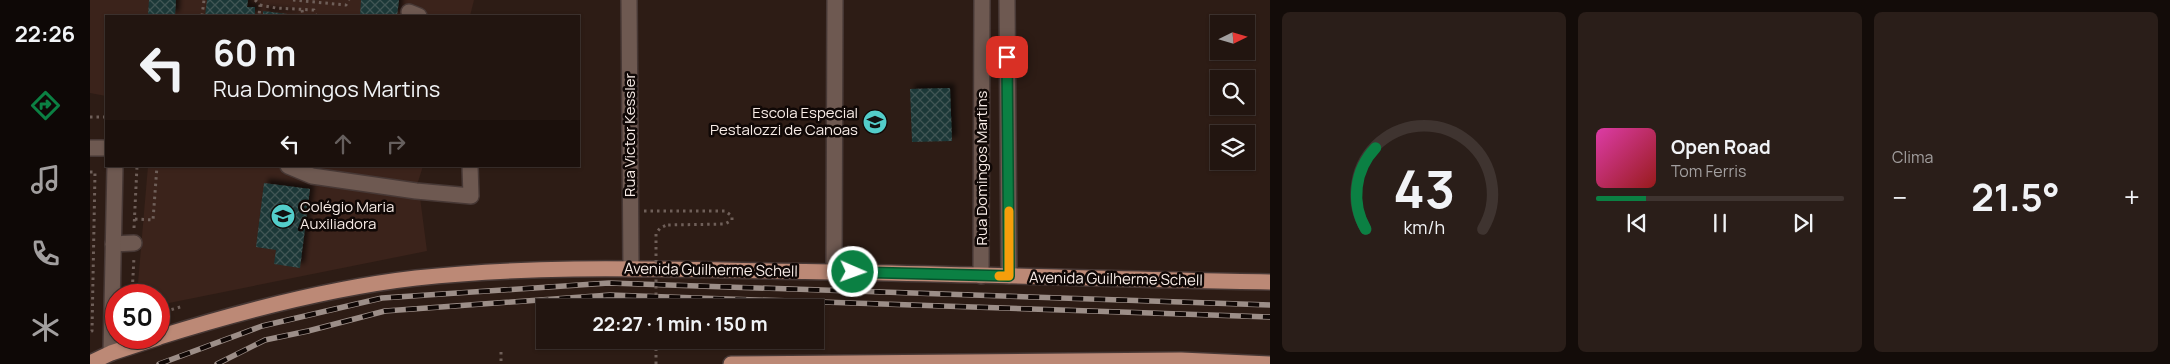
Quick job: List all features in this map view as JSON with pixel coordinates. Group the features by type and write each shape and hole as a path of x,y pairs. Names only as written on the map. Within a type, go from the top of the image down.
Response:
{"main road":[{"name":"Avenida Guilherme Schell","path":"170,334 308,296 413,278 498,271 631,269 1270,282"},
{"name":"Avenida Guilherme Schell","path":"90,363 123,349"},
{"path":"731,364 1181,362 1270,364"}],"street":[{"name":"Rua Victor Kessler","path":"629,0 631,269"},
{"path":"834,272 835,0"},
{"name":"Rua Domingos Martins","path":"981,276 982,0"},
{"name":"Rua Domingos Martins","path":"1007,0 1009,276"},
{"path":"90,148 105,148"},
{"path":"111,353 115,167"},
{"path":"290,167 312,176 416,191 471,196 470,167"},
{"path":"982,189 1009,189"},
{"path":"113,244 134,243"}],"path":[{"path":"202,15 204,0"},
{"path":"255,0 260,5 314,10 316,15"},
{"path":"259,15 260,5 266,0"},
{"path":"293,0 336,5 346,5 349,0"},
{"path":"302,10 303,15"},
{"path":"90,117 105,117"},
{"path":"135,219 153,220 157,167"},
{"path":"90,172 95,172 92,331 90,332"},
{"path":"651,211 725,211 732,216 732,220 725,224 667,225 660,228 656,234 656,299"},
{"path":"170,310 184,306"},
{"path":"656,349 656,364"},
{"path":"501,352 501,364"}],"shaded area":[{"path":"90,0 474,0 470,15 105,15 105,96 90,93"},
{"name":"Colégio Maria Auxiliadora","path":"148,167 423,167 418,182 427,251 170,303 170,284 138,284"}],"building":[{"path":"149,0 176,0 175,15 148,15"},
{"path":"207,0 248,0 247,7 255,7 255,15 205,15"},
{"path":"361,0 399,0 397,15 360,15"},
{"path":"263,11 295,15 263,15"},
{"path":"950,88 952,141 912,142 910,89"},
{"path":"264,183 310,189 300,268 274,264 276,250 256,247"},
{"path":"561,349 596,349 561,350"}],"railway":[{"path":"159,364 262,326 382,298 609,283 1270,305"},
{"path":"217,364 265,340 385,311 610,295 1270,317"}],"slow traffic":[{"path":"999,276 1009,276 1009,211"}],"place":[{"name":"Escola Especial Pestalozzi de Canoas","path":"875,122"},
{"name":"Colégio Maria Auxiliadora","path":"283,216"}],"route":[{"path":"853,272 1009,276 1007,57"}]}
